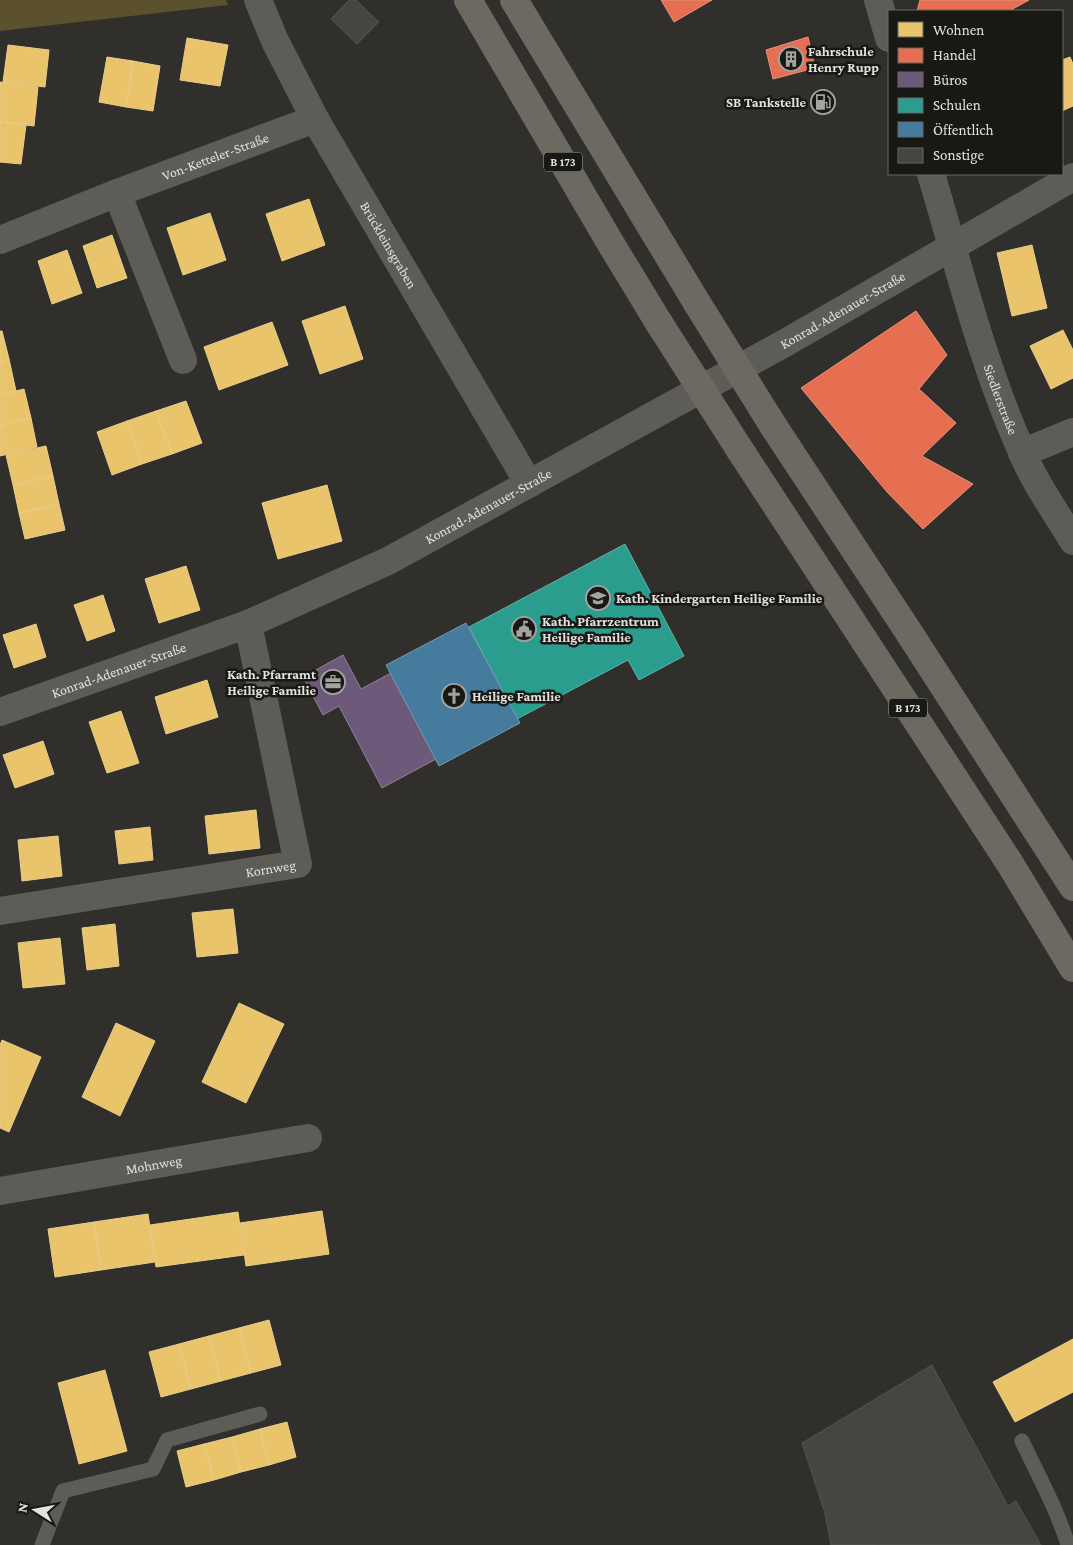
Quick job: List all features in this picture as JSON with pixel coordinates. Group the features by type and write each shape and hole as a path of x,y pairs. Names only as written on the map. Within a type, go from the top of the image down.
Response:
{"highway":[{"name":"B 173","path":"468,0 659,323 1009,862 1073,968"},
{"name":"B 173","path":"514,0 774,427 1073,887"}],"street":[{"name":"Brückleinsgraben","path":"258,0 275,41 315,119 529,484"},
{"path":"878,0 888,35"},
{"name":"Von-Ketteler-Straße","path":"0,240 117,193 315,119"},
{"name":"Siedlerstraße","path":"931,175 991,374 1022,453 1039,486 1073,542"},
{"name":"Konrad-Adenauer-Straße","path":"0,712 248,624 388,562 785,343 1073,177"},
{"path":"117,193 183,360"},
{"path":"1022,453 1073,432"},
{"name":"Kornweg","path":"0,911 298,864 248,624"},
{"name":"Mohnweg","path":"0,1191 308,1138"}],"lane":[{"path":"42,1545 63,1491 153,1469 167,1440 260,1414"},
{"path":"1022,1441 1054,1508 1068,1545"}],"shaded area":[{"path":"0,0 226,0 228,5 0,31"}],"building: Wohnen":[{"path":"187,38 228,45 220,86 180,80"},
{"path":"8,45 49,50 45,87 3,82"},
{"path":"107,57 133,61 126,107 99,102"},
{"path":"1070,57 1073,64 1073,106 1063,111 1063,60"},
{"path":"133,61 160,66 153,111 126,107"},
{"path":"0,82 38,87 34,126 0,122"},
{"path":"0,122 26,125 21,164 0,162"},
{"path":"309,199 325,245 282,261 266,214"},
{"path":"210,213 226,260 183,275 167,228"},
{"path":"112,235 127,278 97,288 83,246"},
{"path":"1032,245 1047,308 1012,316 997,253"},
{"path":"67,250 82,293 52,304 38,261"},
{"path":"345,306 363,359 320,374 302,321"},
{"path":"272,322 288,365 219,390 204,347"},
{"path":"1063,330 1073,350 1073,378 1051,389 1030,346"},
{"path":"0,331 2,331 9,359 0,362"},
{"path":"9,359 16,391 0,395 0,362"},
{"path":"24,389 31,418 0,425 0,395"},
{"path":"186,401 202,443 172,454 156,411"},
{"path":"156,411 172,454 142,464 127,421"},
{"path":"31,418 37,447 0,456 0,425"},
{"path":"127,421 142,464 112,475 97,432"},
{"path":"46,446 53,476 13,485 6,455"},
{"path":"53,476 59,504 19,513 13,485"},
{"path":"327,485 342,541 278,559 262,503"},
{"path":"59,504 65,530 25,539 19,513"},
{"path":"186,566 200,610 159,623 145,579"},
{"path":"103,595 115,631 87,641 74,605"},
{"path":"36,624 46,657 14,668 3,635"},
{"path":"207,680 218,717 166,734 155,697"},
{"path":"121,711 139,763 107,773 89,722"},
{"path":"43,741 54,774 15,788 3,755"},
{"path":"256,810 260,848 209,854 205,816"},
{"path":"150,827 153,860 119,864 115,831"},
{"path":"58,836 62,876 22,881 18,840"},
{"path":"233,909 238,953 197,957 192,913"},
{"path":"115,924 119,966 87,970 82,928"},
{"path":"60,938 65,984 23,988 18,943"},
{"path":"239,1003 284,1024 246,1103 202,1082"},
{"path":"116,1023 155,1041 120,1116 82,1097"},
{"path":"2,1040 41,1057 9,1132 0,1128 0,1045"},
{"path":"322,1211 329,1254 246,1266 240,1223"},
{"path":"238,1212 244,1255 156,1267 150,1225"},
{"path":"148,1214 155,1262 101,1270 94,1222"},
{"path":"94,1222 101,1270 55,1277 48,1229"},
{"path":"269,1320 281,1365 251,1373 239,1328"},
{"path":"239,1328 251,1373 221,1381 209,1336"},
{"path":"209,1336 221,1381 191,1389 179,1344"},
{"path":"1073,1339 1073,1392 1015,1422 993,1382"},
{"path":"179,1344 191,1389 161,1397 149,1352"},
{"path":"105,1370 127,1451 79,1464 58,1383"},
{"path":"287,1422 296,1457 269,1465 260,1429"},
{"path":"260,1429 269,1465 241,1472 232,1437"},
{"path":"232,1437 241,1472 214,1480 204,1444"},
{"path":"204,1444 214,1480 186,1487 177,1451"}],"building: Handel":[{"path":"661,0 712,0 674,22"},
{"path":"920,0 1029,0 1011,10 917,10"},
{"name":"Fahrschule Henry Rupp","path":"808,37 815,68 773,79 766,50"},
{"path":"916,311 947,355 919,389 956,423 922,456 973,484 923,529 887,492 801,388"}],"building: Büros":[{"path":"343,655 361,689 391,673 436,759 382,788 339,706 323,715 303,677"}],"building: Schulen":[{"path":"625,544 684,656 639,680 628,660 517,719 469,627"}],"building: Öffentlich":[{"name":"Heilige Familie","path":"466,623 520,723 439,766 386,665"}],"building: Sonstige":[{"path":"349,0 356,0 379,22 357,44 331,19"},
{"path":"932,1365 1008,1506 1016,1501 1041,1545 831,1545 825,1513 802,1443"}],"place":[{"name":"Fahrschule Henry Rupp","path":"791,59"},
{"name":"SB Tankstelle","path":"823,102"},
{"name":"Kath. Kindergarten Heilige Familie","path":"598,598"},
{"name":"Kath. Pfarrzentrum Heilige Familie","path":"524,629"},
{"name":"Kath. Pfarramt Heilige Familie","path":"333,682"},
{"name":"Heilige Familie","path":"454,696"}]}
